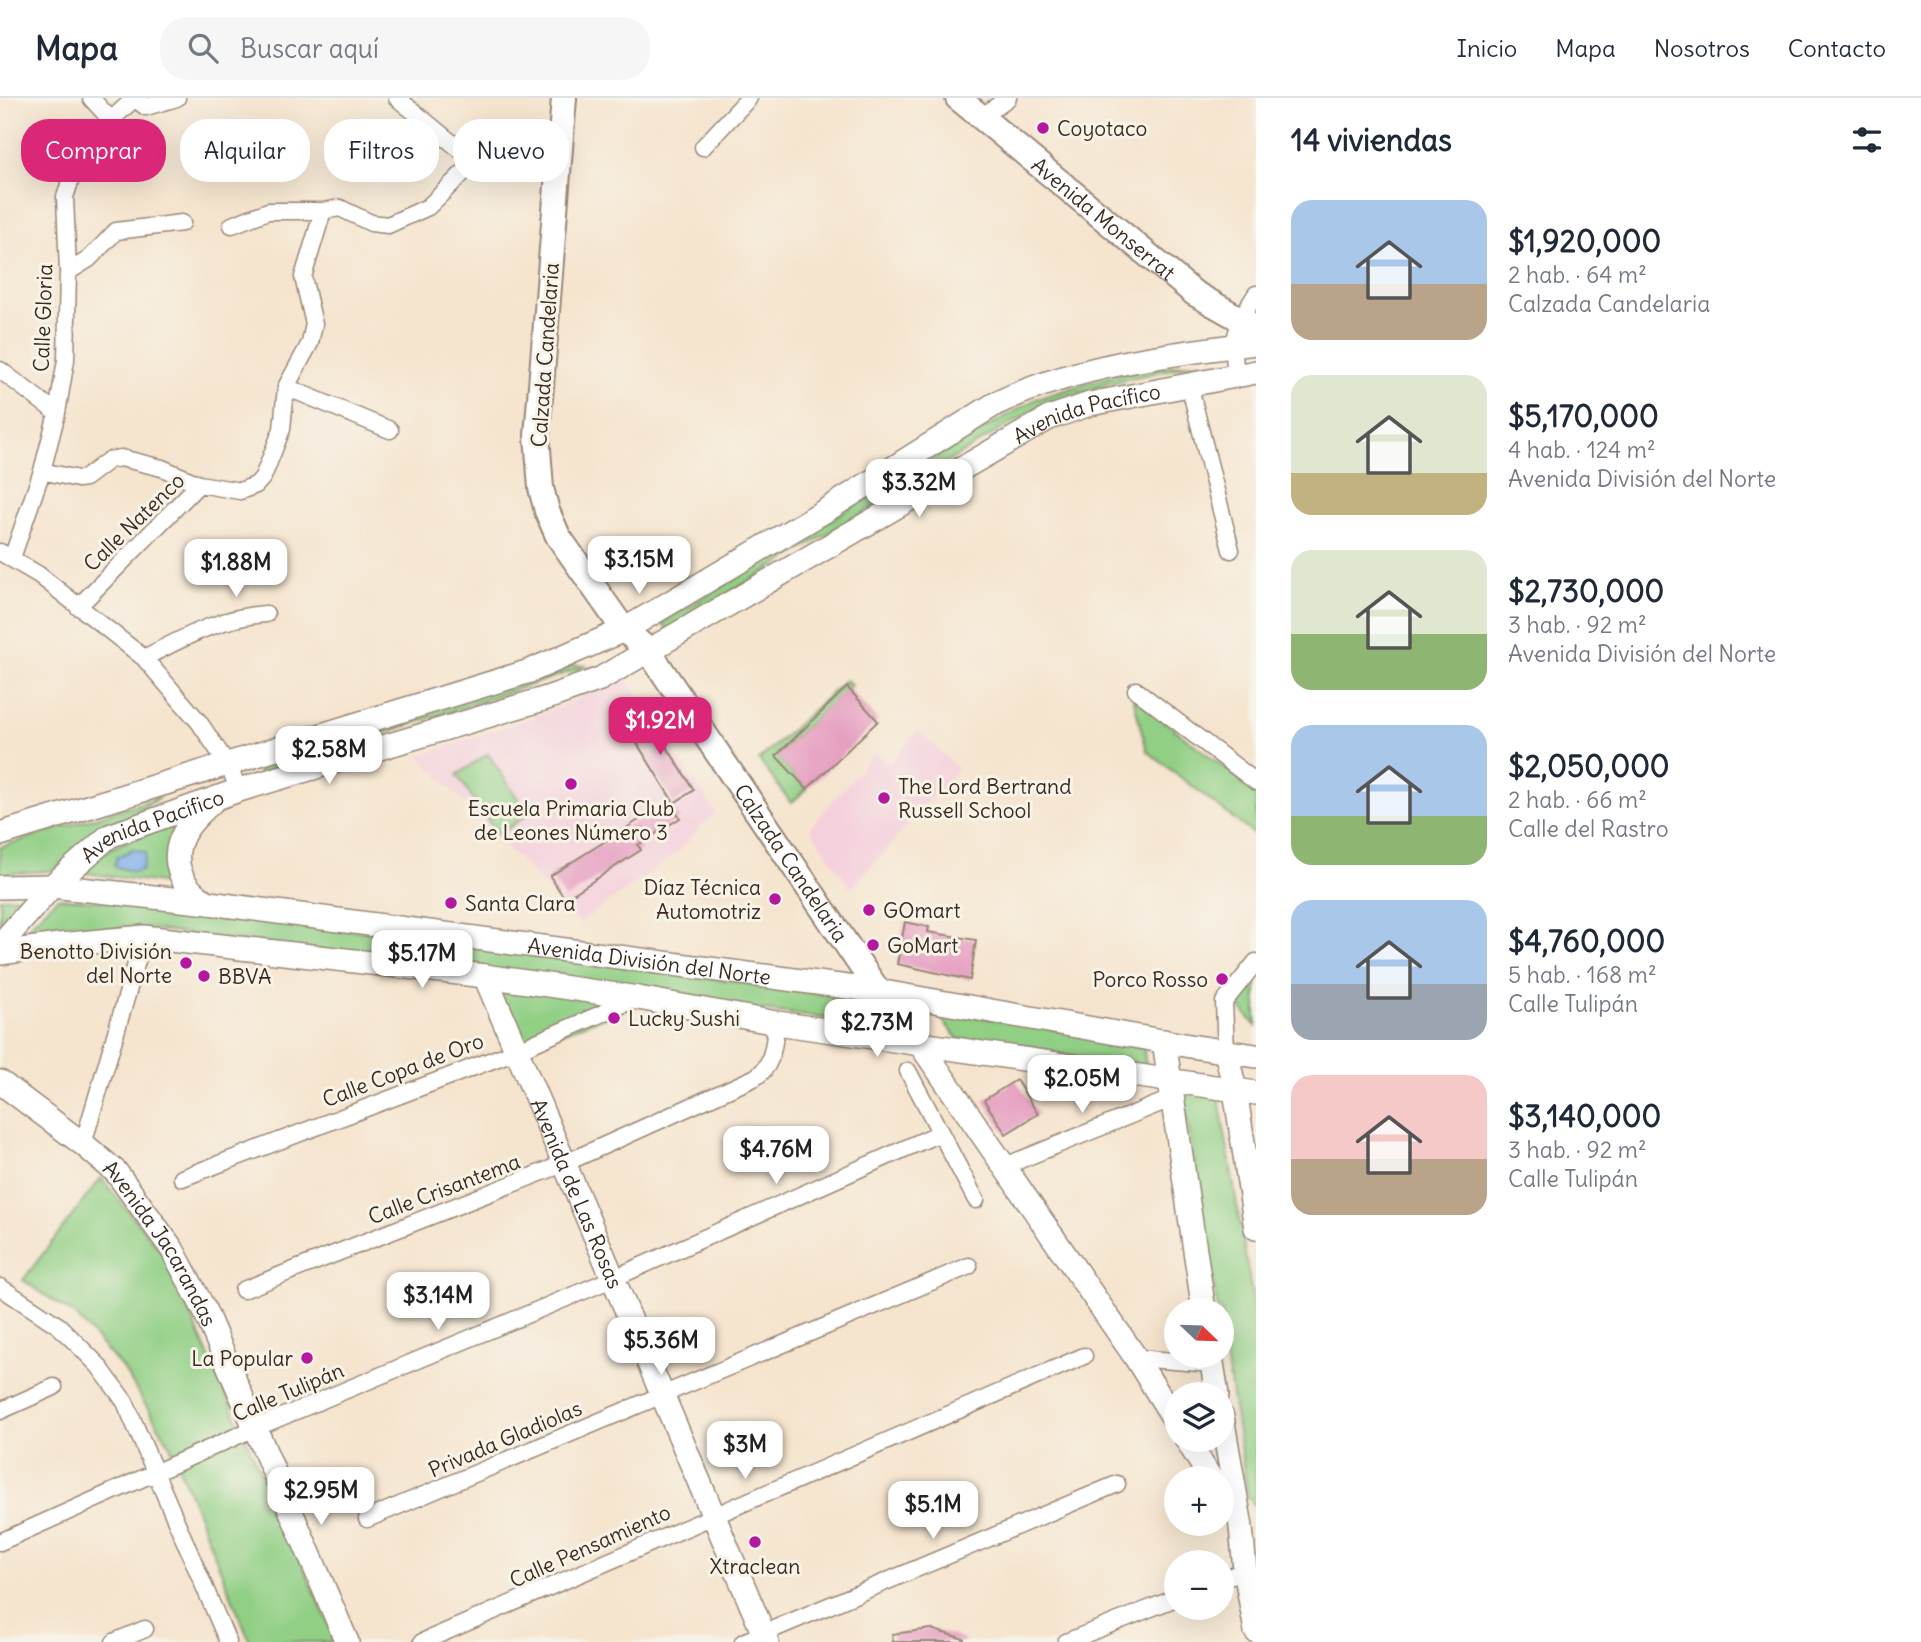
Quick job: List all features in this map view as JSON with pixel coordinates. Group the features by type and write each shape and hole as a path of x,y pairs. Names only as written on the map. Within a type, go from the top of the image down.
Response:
{"main road":[{"name":"Calzada Candelaria","path":"564,98 540,402 538,463 547,511 558,536 624,630 648,650 878,991 920,1044"},
{"name":"Avenida Monserrat","path":"958,98 1194,293 1249,323"}],"street":[{"path":"91,98 110,119"},
{"path":"135,98 146,107 177,98"},
{"name":"Calle Gloria","path":"112,119 135,98"},
{"path":"232,225 268,211 323,211 340,208 371,223 388,225 428,207 468,168 469,157 397,98"},
{"path":"703,147 749,98"},
{"path":"980,118 1008,98"},
{"name":"Calle Gloria","path":"6,555 42,471 57,413 66,360 68,272 65,197 70,182"},
{"path":"323,211 303,277 314,324 310,343 286,387 390,430"},
{"path":"68,272 89,260 116,231 182,223"},
{"path":"1246,374 1233,346 1249,323 1256,294"},
{"name":"Avenida Pacífico","path":"0,835 530,671 624,630 1013,395 1080,373 1128,362 1256,343"},
{"path":"0,370 57,413"},
{"name":"Avenida Pacífico","path":"0,945 52,886 109,836 239,790 547,698 600,679 1049,418 1090,404 1246,374"},
{"path":"1189,384 1231,550"},
{"name":"Calle Natenco","path":"78,607 199,484 240,491 256,485 263,477 282,429 286,387"},
{"path":"42,471 78,479 85,478 109,460 121,458 162,468 199,484"},
{"path":"6,555 39,575 144,658 199,722 228,765 239,790"},
{"path":"144,658 212,624 248,615 266,614"},
{"path":"1136,690 1256,782"},
{"path":"209,903 199,898 184,883 178,853 183,834 217,798"},
{"name":"Avenida División del Norte","path":"0,887 52,886 209,903 878,991 1256,1056"},
{"path":"83,1144 144,937"},
{"name":"Avenida División del Norte","path":"0,953 144,937 485,976 920,1044 1172,1089 1245,1091"},
{"path":"1256,962 1224,1002 1226,1052 1245,1091 1256,1228"},
{"name":"Avenida de Las Rosas","path":"485,976 713,1515 758,1639"},
{"name":"Calle Copa de Oro","path":"182,1178 516,1051 638,998"},
{"name":"Calle Crisantema","path":"243,1290 563,1164 763,1073 770,1062 777,1023"},
{"path":"1164,1041 1202,1298"},
{"name":"Calzada Candelaria","path":"920,1044 1164,1403"},
{"path":"908,1071 976,1200"},
{"name":"Avenida Jacarandas","path":"0,1082 116,1172 172,1249 204,1309 347,1642"},
{"path":"1005,1166 1172,1089"},
{"name":"Calle Tulipán","path":"0,1542 255,1428 612,1279 940,1133"},
{"name":"Privada Gladiolas","path":"367,1519 969,1266"},
{"path":"0,1287 59,1326 99,1365 125,1402 228,1642"},
{"name":"Calle Pensamiento","path":"422,1642 1084,1356"},
{"path":"1136,1358 1164,1359"},
{"path":"0,1411 54,1387"},
{"path":"1228,1452 1256,1631"},
{"path":"758,1639 1117,1484"},
{"path":"1234,1515 1256,1547"},
{"path":"1234,1575 1245,1570"},
{"path":"1066,1642 1164,1603"},
{"path":"114,1642 145,1629"}],"shaded area":[{"name":"Escuela Primaria Club de Leones Número 3","path":"625,675 715,812 676,854 580,923 419,756 556,709"},
{"name":"The Lord Bertrand Russell School","path":"918,731 958,768 851,889 810,828 874,753 889,764"}],"green space":[{"path":"1202,362 1114,382 1040,406 668,630 662,623 864,499 1036,399 1128,371"},
{"path":"573,665 587,666 260,774 256,766"},
{"path":"846,680 851,685 776,755 807,789 791,803 759,760"},
{"path":"1133,697 1256,792 1256,836 1147,751"},
{"path":"488,754 528,814 498,835 457,775"},
{"path":"160,797 51,871 0,874 0,847"},
{"path":"181,821 168,884 78,872 113,847"},
{"path":"39,896 0,939 0,898"},
{"path":"57,898 183,907 832,995 838,1020 136,927 20,935"},
{"path":"1256,972 1256,1026 1234,1000"},
{"path":"488,981 636,1005 516,1050"},
{"path":"934,1010 1143,1043 1146,1067 958,1039"},
{"path":"1182,1089 1218,1092 1256,1319 1256,1508 1248,1497 1234,1408 1234,1382 1230,1382 1228,1368 1234,1368 1234,1298 1216,1298"},
{"path":"101,1178 163,1254 337,1642 250,1642 169,1443 124,1370 76,1316 23,1280"}],"water":[{"path":"133,849 146,853 142,870 133,872 114,866 117,857"}],"building":[{"path":"847,687 878,721 807,789 776,756"},
{"path":"645,712 694,790 674,803 625,724"},
{"path":"669,801 680,818 638,845 641,850 565,899 550,876"},
{"path":"905,922 929,927 928,932 976,940 970,980 897,964"},
{"path":"1016,1080 1038,1114 1006,1134 984,1100"},
{"path":"931,1629 964,1639 964,1642 893,1642 892,1634"}],"place":[{"name":"Coyotaco","path":"1043,128"},
{"name":"Escuela Primaria Club de Leones Número 3","path":"571,784"},
{"name":"The Lord Bertrand Russell School","path":"884,798"},
{"name":"Díaz Técnica Automotriz","path":"775,899"},
{"name":"Santa Clara","path":"451,903"},
{"name":"GOmart","path":"869,910"},
{"name":"GoMart","path":"873,945"},
{"name":"Benotto División del Norte","path":"186,963"},
{"name":"BBVA","path":"204,976"},
{"name":"Porco Rosso","path":"1222,979"},
{"name":"Lucky Sushi","path":"614,1018"},
{"name":"La Popular","path":"307,1358"},
{"name":"Xtraclean","path":"755,1542"}]}
